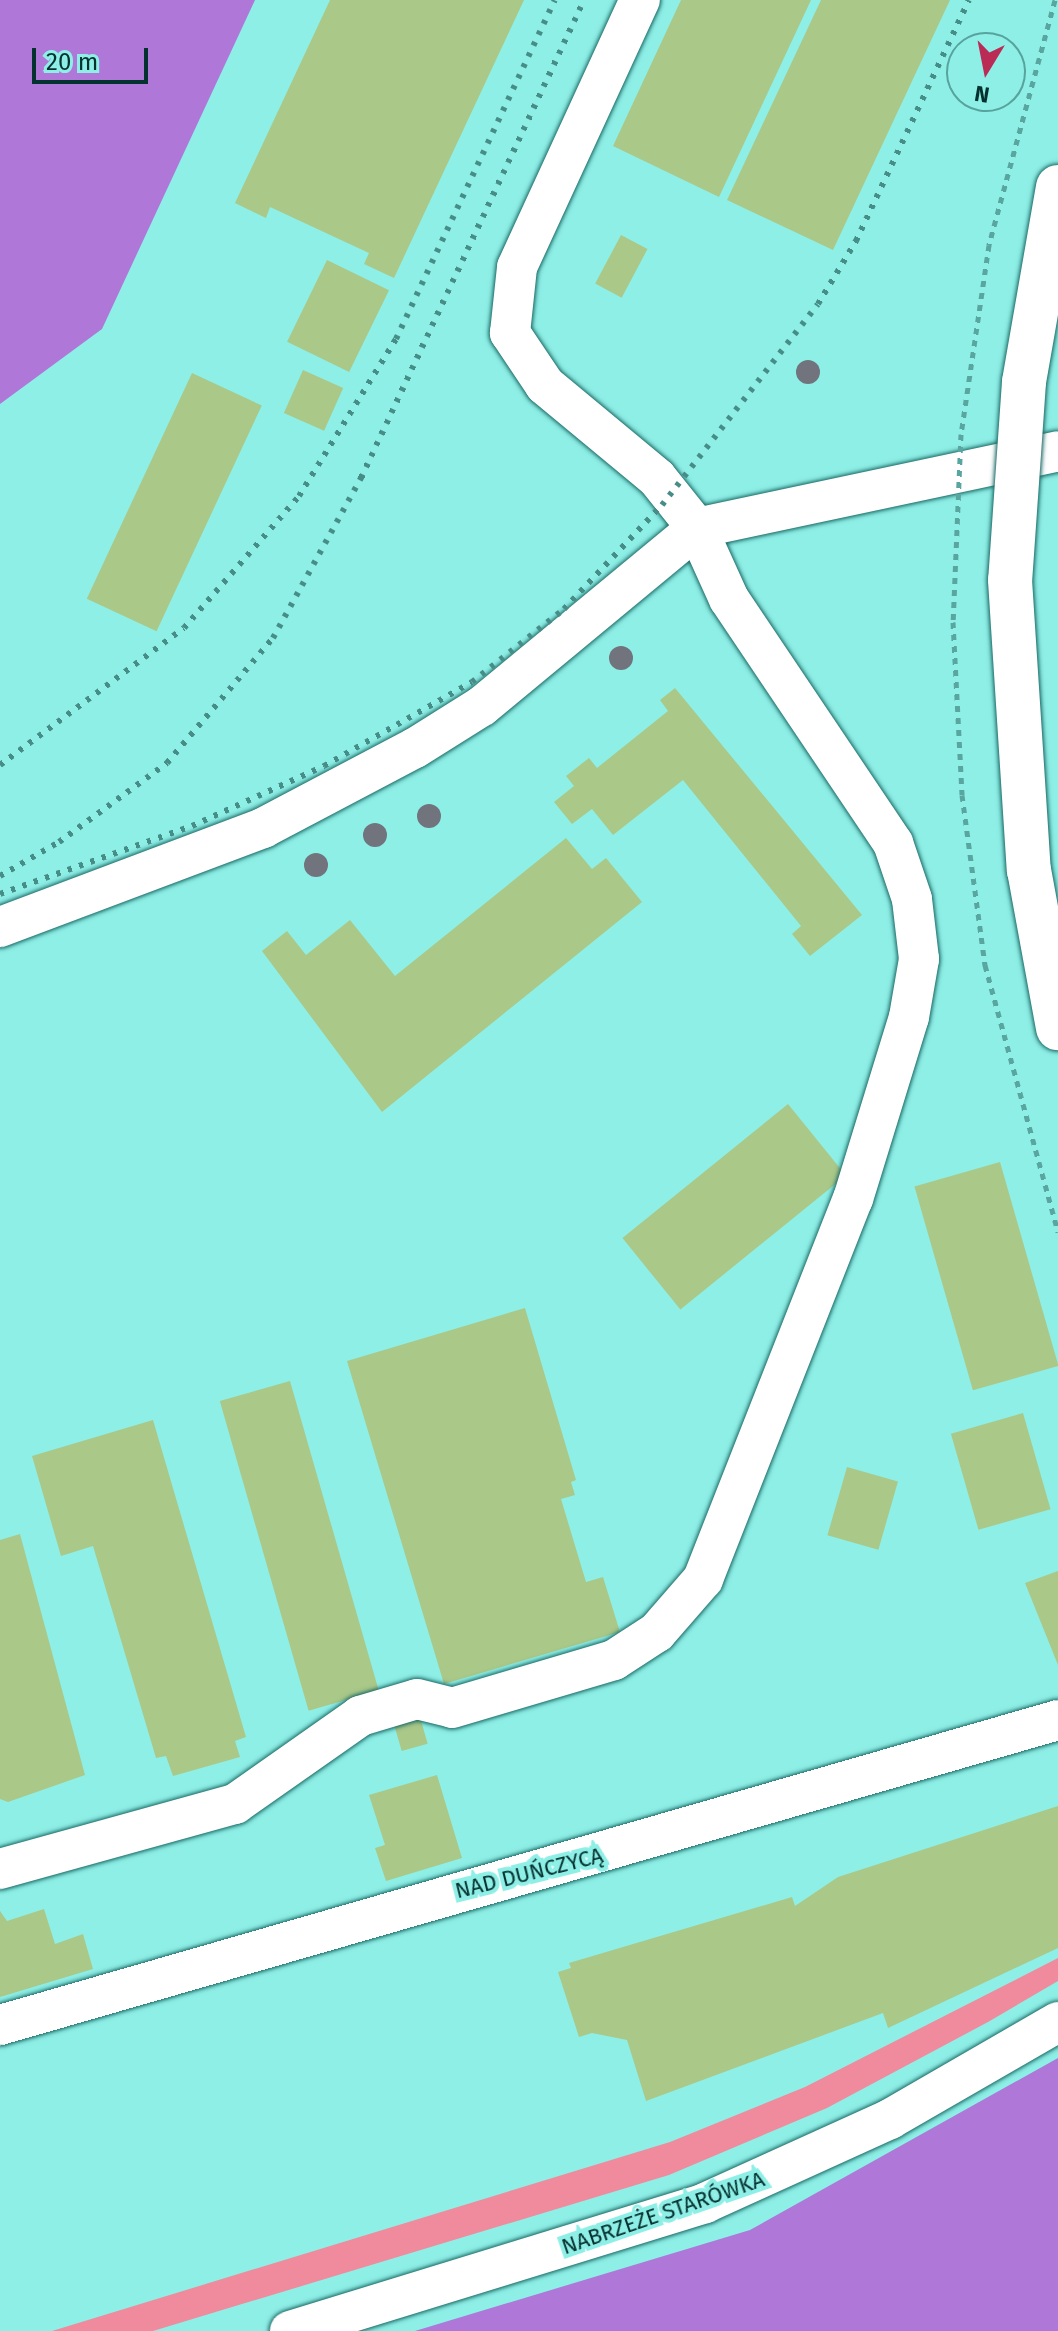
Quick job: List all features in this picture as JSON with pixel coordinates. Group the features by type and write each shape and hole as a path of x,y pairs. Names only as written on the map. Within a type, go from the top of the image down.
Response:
{"main road":[{"path":"1058,187 1024,382 1010,580 1027,854 1058,1028"}],"street":[{"path":"0,1869 235,1804 360,1716 417,1699 452,1708 614,1660 657,1632 703,1579 853,1199 909,1017 919,959 912,899 893,843 729,599 697,528 657,478 545,385 510,333 517,267 640,0"},
{"path":"0,927 263,828 404,755 482,706 697,528 1058,451"},
{"name":"NAD DUŃCZYCĄ","path":"0,2025 1058,1720"},
{"name":"NABRZEŻE STARÓWKA","path":"290,2331 705,2203 890,2119 1058,2022"}],"shaded area":[{"path":"0,0 255,0 102,329 0,404"},
{"path":"1058,1958 1058,1981 988,2022 827,2108 669,2175 153,2331 52,2331 670,2142 805,2087"},
{"path":"1058,2058 1058,2331 415,2331 750,2230"}],"building":[{"path":"330,0 524,0 394,278 364,264 369,253 270,207 266,218 235,203"},
{"path":"681,0 811,0 719,197 613,146"},
{"path":"821,0 950,0 833,250 727,200"},
{"path":"621,235 647,249 622,298 595,284"},
{"path":"327,260 389,290 349,372 287,342"},
{"path":"303,370 343,388 324,431 284,413"},
{"path":"192,373 262,406 157,631 87,599"},
{"path":"675,688 862,915 810,956 792,934 801,926 683,780 613,835 592,809 572,824 554,802 574,786 566,776 589,758 597,768 668,711 660,700"},
{"path":"566,838 592,869 606,858 642,902 382,1112 262,951 287,931 306,955 350,920 395,976"},
{"path":"788,1104 846,1175 680,1310 622,1238"},
{"path":"1000,1162 1058,1366 973,1390 914,1187"},
{"path":"525,1308 576,1480 571,1482 575,1495 561,1499 586,1582 603,1577 620,1632 444,1684 347,1361"},
{"path":"290,1381 379,1691 309,1711 220,1401"},
{"path":"1023,1413 1051,1509 978,1530 951,1434"},
{"path":"153,1420 246,1737 235,1741 240,1757 173,1776 166,1756 156,1758 93,1546 61,1556 32,1456"},
{"path":"847,1467 898,1482 878,1550 827,1535"},
{"path":"20,1534 85,1775 8,1802 0,1799 0,1540"},
{"path":"1058,1571 1058,1665 1025,1583"},
{"path":"418,1710 428,1744 402,1751 392,1717"},
{"path":"437,1775 462,1858 386,1881 375,1848 385,1845 369,1795"},
{"path":"1058,1806 1058,1948 888,2028 883,2013 646,2101 627,2040 592,2033 579,2037 558,1972 571,1968 569,1963 792,1897 795,1906 838,1877"},
{"path":"44,1909 55,1944 83,1934 93,1969 0,1997 0,1911 7,1921"}],"railway":[{"path":"0,765 184,628 299,496 396,339 555,0"},
{"path":"0,876 59,842 167,763 273,638 361,478 584,0"},
{"path":"0,894 192,826 324,766 472,682 564,609 662,505 818,304 856,241 969,0"}]}
